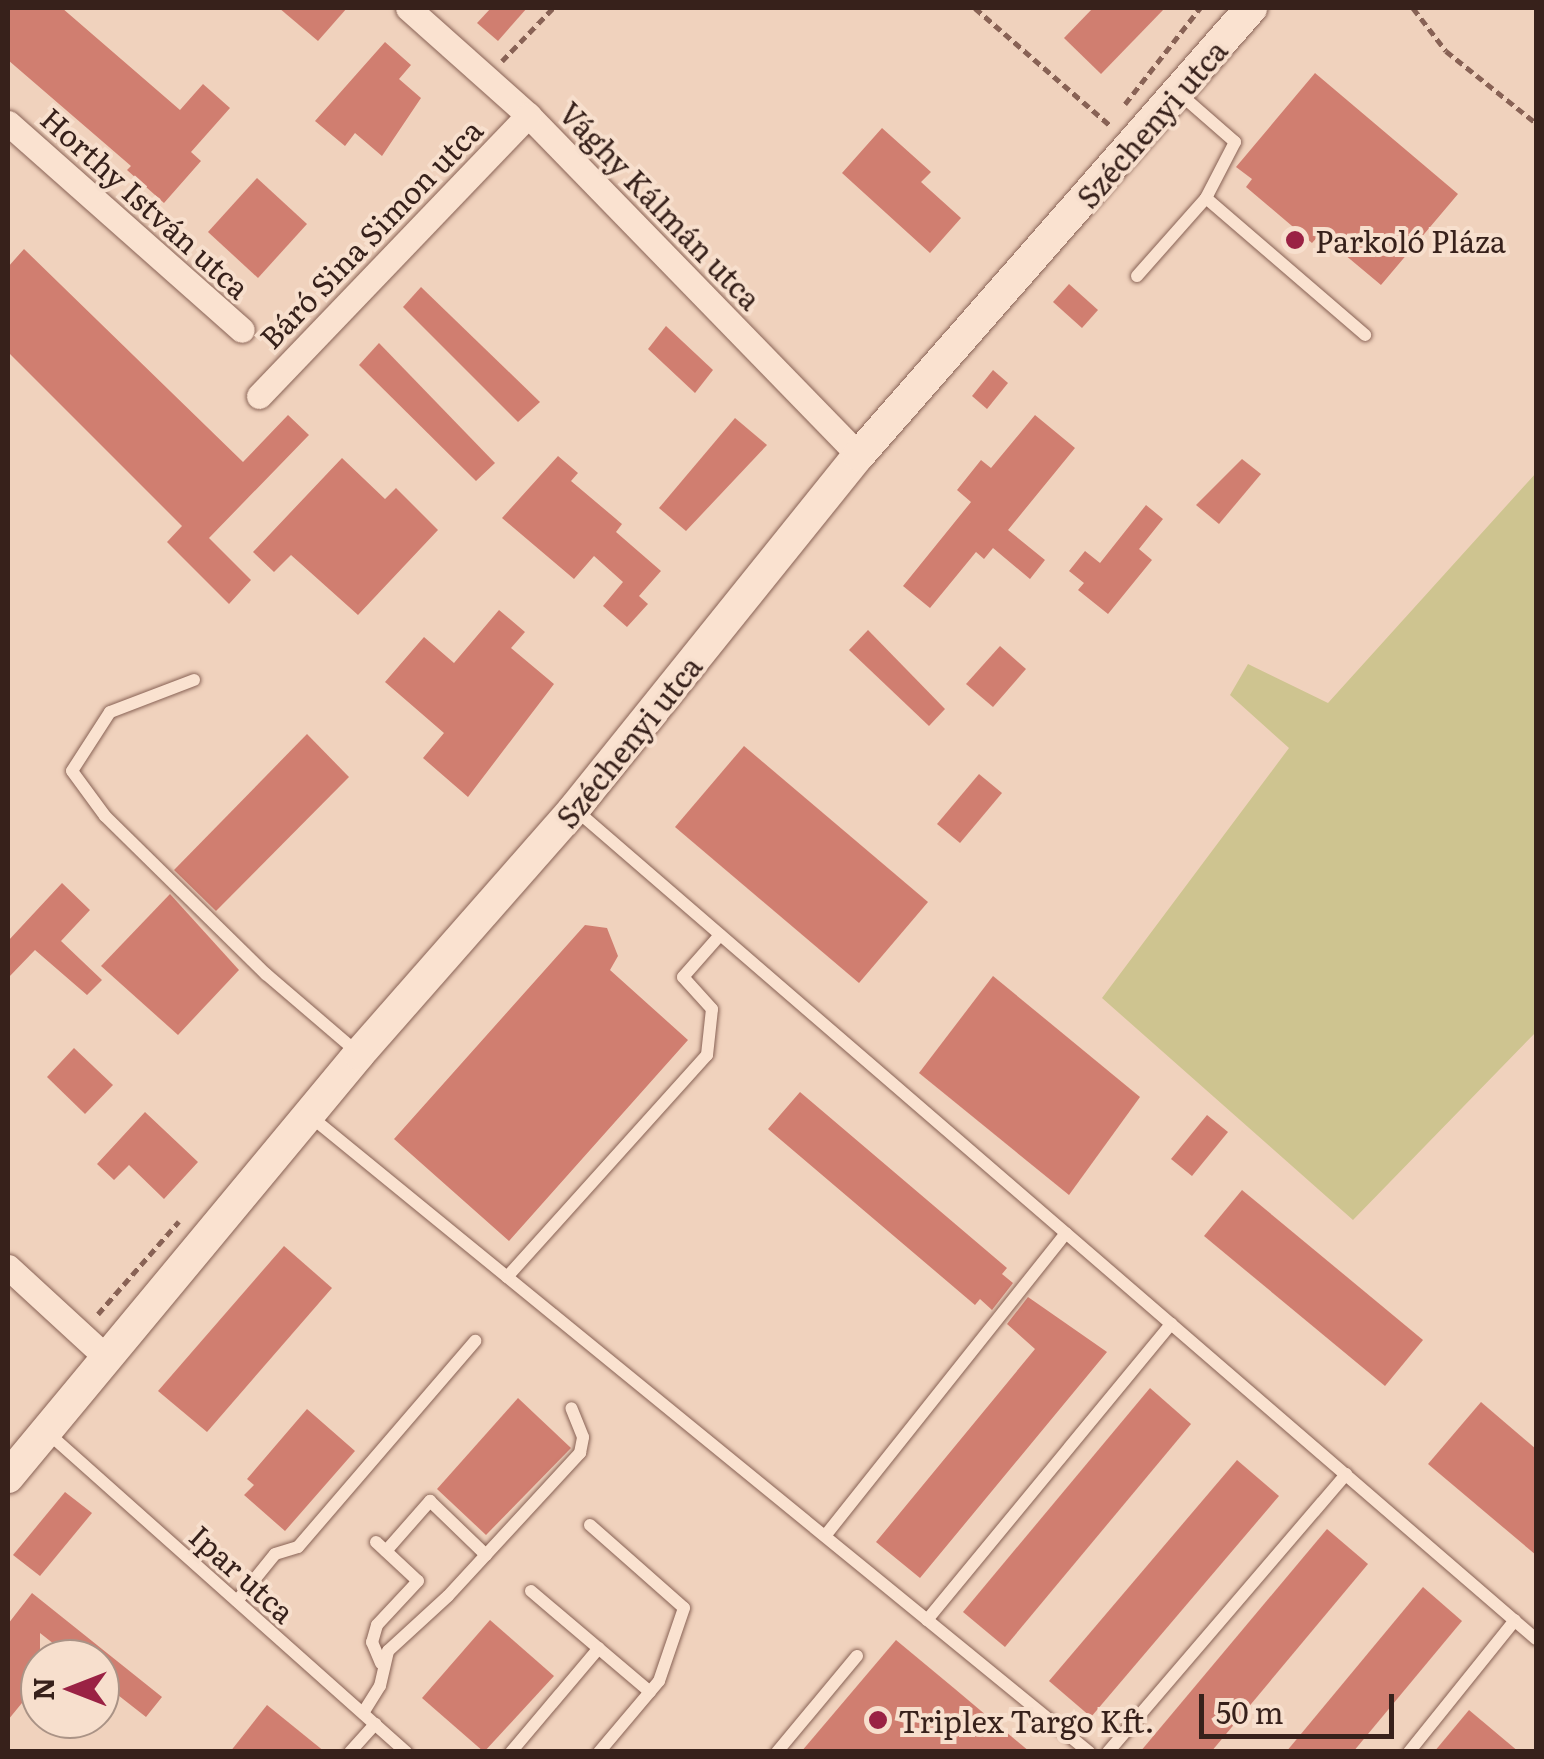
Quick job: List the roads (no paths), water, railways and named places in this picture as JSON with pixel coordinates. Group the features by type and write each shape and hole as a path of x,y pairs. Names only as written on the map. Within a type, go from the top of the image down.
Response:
{"street":[{"name":"Vághy Kálmán utca","path":"408,8 528,115 859,455"},
{"name":"Széchenyi utca","path":"8,1476 308,1114 574,809 859,455 1251,8"},
{"name":"Báró Sina Simon utca","path":"259,396 528,115"},
{"name":"Horthy István utca","path":"8,123 242,330"},
{"path":"8,1268 106,1357"}],"lane":[{"path":"1137,276 1206,198 1235,142 1178,92"},
{"path":"1206,198 1365,335"},
{"path":"194,680 110,712 72,771 105,816 266,974 359,1054"},
{"path":"574,809 1536,1639"},
{"path":"507,1277 707,1055 712,1009 683,977 720,935"},
{"path":"308,1114 1089,1752"},
{"path":"824,1536 1066,1233"},
{"path":"927,1620 1172,1324"},
{"path":"237,1601 276,1554 298,1547 475,1341"},
{"path":"381,1663 580,1453 583,1437 571,1408"},
{"name":"Ipar utca","path":"46,1431 406,1752"},
{"path":"1108,1752 1346,1474"},
{"path":"363,1713 380,1686 381,1663 372,1642 377,1626 418,1581 381,1546 430,1501 486,1555"},
{"path":"590,1525 684,1608 650,1692 599,1752"},
{"path":"531,1591 650,1692"},
{"path":"1409,1752 1515,1620"},
{"path":"512,1752 599,1648"},
{"path":"777,1752 857,1656"},
{"path":"350,1752 375,1724"}],"place":[{"name":"Parkoló Pláza","path":"1295,240"},
{"name":"Triplex Targo Kft.","path":"878,1720"}]}
